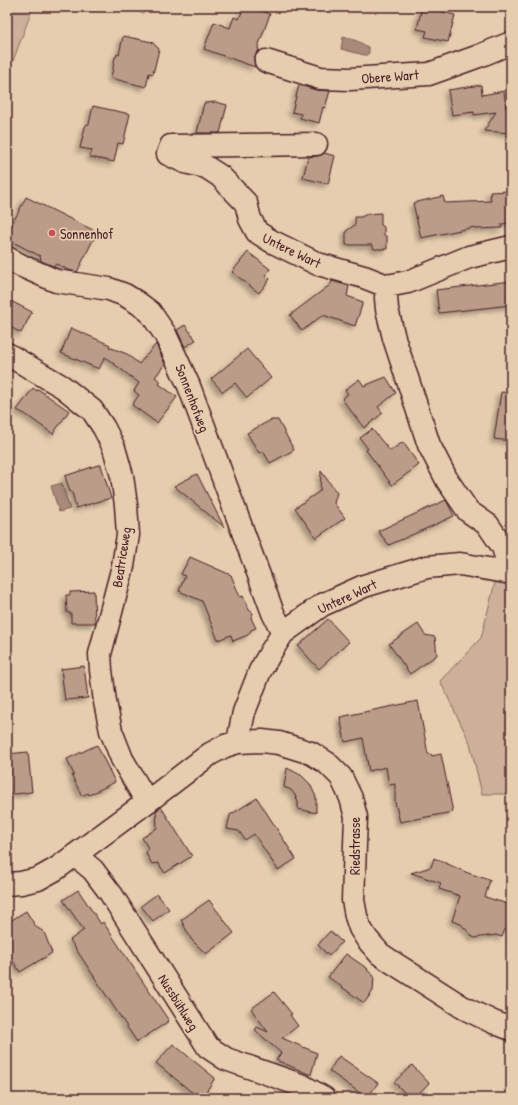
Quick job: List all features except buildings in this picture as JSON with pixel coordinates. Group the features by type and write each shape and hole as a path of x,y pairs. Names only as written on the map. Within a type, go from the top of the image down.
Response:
{"street":[{"name":"Obere Wart","path":"266,61 320,78 350,80 429,74 511,43"},
{"name":"Untere Wart","path":"238,742 244,712 260,671 283,633 322,605 364,586 427,566 460,564 510,572 503,547 488,525 468,511 447,480 429,445 394,338 387,309 387,286 364,277 318,264 271,242 257,232 250,219 246,203 220,176 206,167 185,162 168,154 171,146 316,144"},
{"path":"387,286 408,282 469,257 511,247"},
{"name":"Sonnenhofweg","path":"7,258 56,281 109,289 138,303 150,312 165,334 189,386 273,613 283,633"},
{"name":"Beatriceweg","path":"7,354 63,387 92,410 104,428 114,448 122,476 128,535 123,566 100,654 101,670 105,702 111,731 122,759 147,802"},
{"name":"Riedstrasse","path":"7,884 21,883 38,879 56,869 210,754 225,746 238,742 262,741 279,743 311,753 327,763 341,777 351,798 356,818 353,900 360,928 367,939 380,954 464,1008 511,1029"},
{"name":"Nussbühlweg","path":"75,855 93,870 111,894 208,1047 226,1059 303,1086 324,1098"}],"shaded area":[{"path":"7,7 33,7 7,77"},
{"path":"118,7 147,7 146,11 143,13"},
{"path":"343,37 357,41 366,46 369,48 369,53 364,55 341,49"},
{"path":"62,483 70,509 59,512 51,486"},
{"path":"509,527 511,527 511,794 482,794 470,743 440,681 481,638"}],"place":[{"name":"Sonnenhof","path":"52,233"}]}
